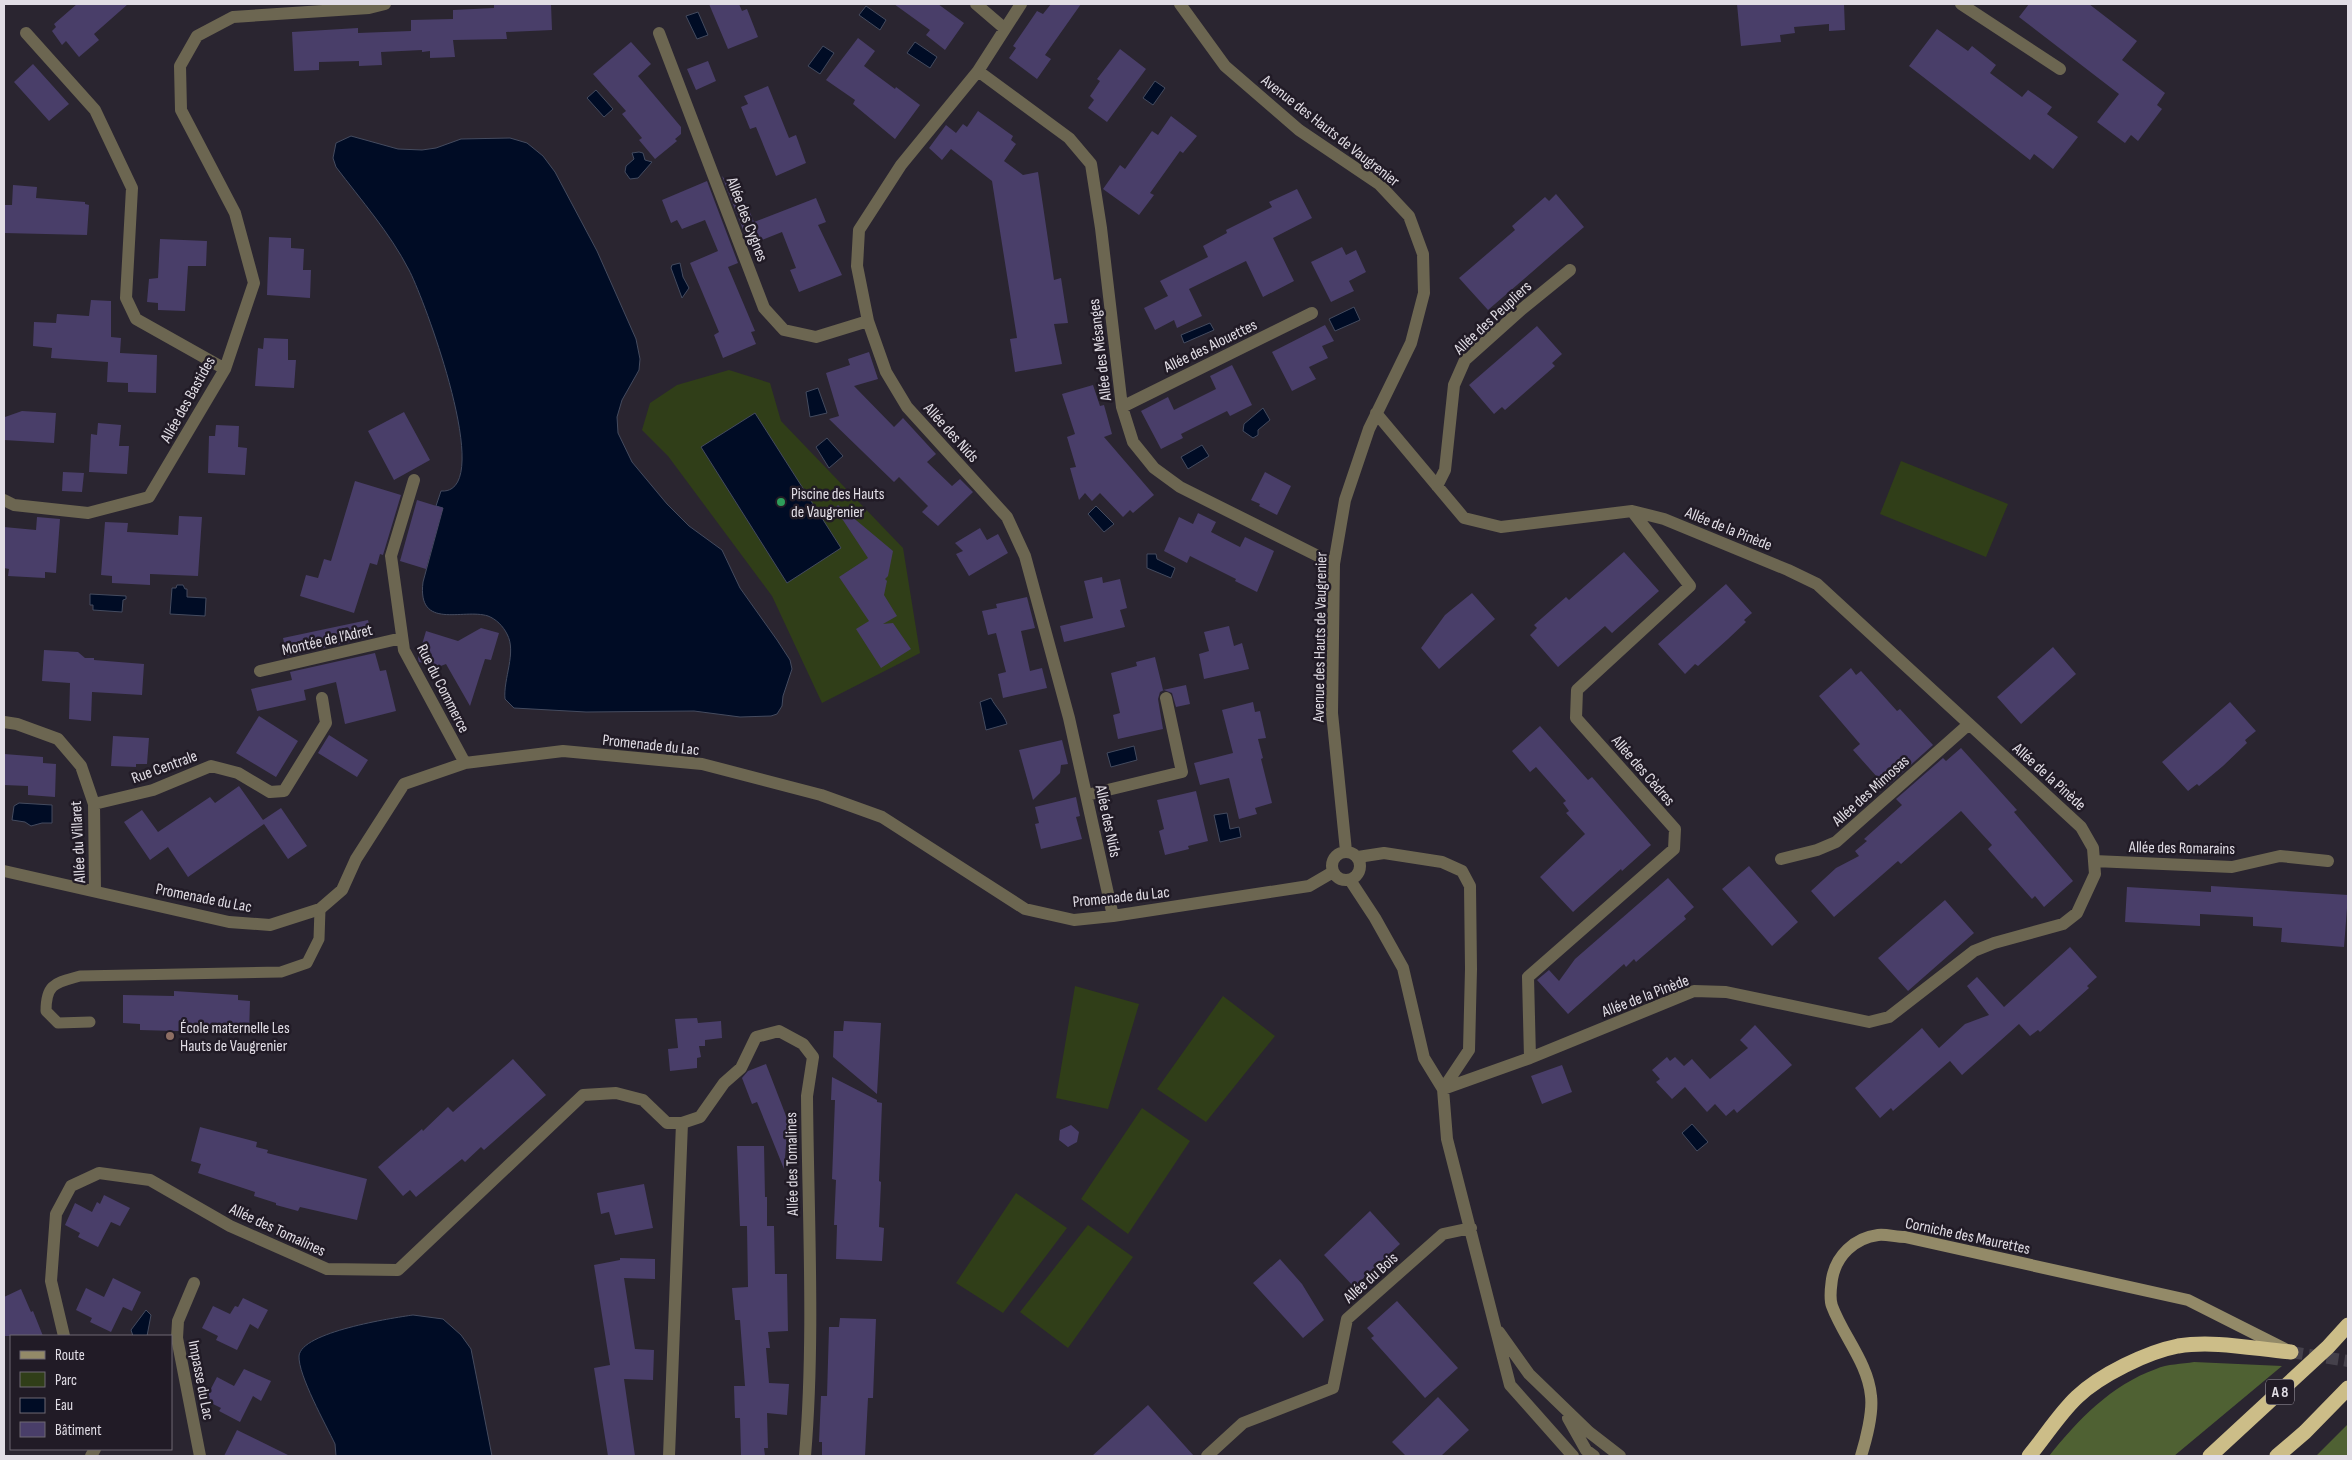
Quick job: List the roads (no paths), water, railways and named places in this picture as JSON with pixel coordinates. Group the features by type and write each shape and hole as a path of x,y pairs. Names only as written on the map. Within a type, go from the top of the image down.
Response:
{"highway":[{"name":"A 8","path":"2210,1456 2328,1347 2348,1325"},
{"path":"2029,1456 2076,1398 2108,1374 2143,1358 2178,1346 2218,1345 2291,1352"},
{"path":"2277,1456 2305,1432 2348,1388"}],"street":[{"name":"Allée des Bastides","path":"4,500 14,505 88,512 149,498 225,369 254,284 235,213 181,110 180,66 197,36 234,16 369,8 385,4"},
{"path":"976,4 1004,28"},
{"name":"Allée des Nids","path":"1020,4 978,71 902,165 859,230 857,266 868,321 886,372 907,407 1007,517 1025,556 1069,718 1113,916"},
{"name":"Avenue des Hauts de Vaugrenier","path":"1180,4 1225,66 1299,130 1379,184 1409,216 1422,254 1424,293 1411,343 1369,429 1345,500 1334,564 1332,712 1346,851"},
{"path":"1961,4 2060,69"},
{"path":"26,33 96,110 132,188 126,298 136,319 225,369"},
{"name":"Allée des Cygnes","path":"659,33 764,308 784,330 816,337 868,321"},
{"name":"Allée des Mésanges","path":"978,71 1069,138 1091,164 1101,228 1122,407 1133,442 1154,468 1180,487 1334,564"},
{"name":"Allée des Peupliers","path":"1437,486 1445,470 1454,386 1465,360 1522,308 1570,270"},
{"name":"Allée des Alouettes","path":"1122,407 1312,313"},
{"name":"Allée de la Pinède","path":"1376,413 1464,518 1500,527 1632,511 1664,519 1788,570 1817,584 2081,827 2093,848 2096,874 2077,913 2063,924 1994,943 1974,951 1889,1017 1869,1022 1726,992 1694,991 1530,1058 1443,1089"},
{"name":"Rue du Commerce","path":"414,480 391,556 404,650 464,763"},
{"name":"Allée des Cèdres","path":"1530,1058 1528,977 1674,849 1675,829 1576,718 1578,690 1690,586 1632,511"},
{"name":"Montée de l’Adret","path":"260,671 402,638"},
{"name":"Rue Centrale","path":"94,804 153,790 211,766 238,773 270,792 284,791 326,723 322,698"},
{"path":"1087,794 1182,772 1166,698"},
{"name":"Allée du Villaret","path":"4,722 17,724 58,739 81,766 94,804 96,891"},
{"name":"Allée des Mimosas","path":"1781,858 1817,850 1836,842 1969,724"},
{"name":"Promenade du Lac","path":"4,871 229,922 270,926 320,909 342,890 356,859 404,784 464,763 563,751 702,764 821,795 882,817 1025,909 1074,920 1113,916 1309,886 1333,872"},
{"path":"1341,852 1350,852 1358,858 1360,871 1350,880 1340,879 1333,872 1334,858 1341,852"},
{"path":"1358,858 1384,853 1442,862 1462,871 1470,886 1471,969 1468,1050 1443,1089"},
{"name":"Allée des Romarains","path":"2094,861 2232,867 2280,856 2328,861"},
{"path":"1350,880 1375,918 1403,968 1424,1058 1443,1089 1447,1139 1510,1385 1573,1456"},
{"name":"Allée des Tomalines","path":"64,1335 50,1281 56,1214 70,1186 99,1173 150,1180 230,1226 327,1269 398,1270 582,1096 616,1093 643,1100 667,1123 682,1123 700,1117 724,1083 741,1068 756,1037 779,1031 804,1044 813,1057 807,1096 809,1344 808,1419 805,1456"},
{"path":"669,1456 682,1123"},
{"name":"Allée du Bois","path":"1207,1456 1243,1423 1333,1388 1347,1319 1443,1234 1471,1228"},
{"name":"Corniche des Maurettes","path":"1861,1456 1872,1397 1857,1354 1842,1329 1831,1303 1831,1284 1834,1267 1842,1253 1856,1243 1878,1235 1905,1237 2188,1300 2291,1352"},
{"name":"Impasse du Lac","path":"194,1283 178,1320 176,1338 200,1456"},
{"path":"1495,1326 1529,1374 1589,1432 1620,1456"},
{"path":"1560,1405 1586,1450 1594,1456"}],"lane":[{"path":"90,1022 58,1023 46,1011 46,996 56,983 80,976 281,972 307,963 319,939 320,909"}],"water":[{"path":"866,6 886,20 880,30 859,15"},
{"path":"698,12 708,35 697,39 686,16"},
{"path":"915,42 937,57 930,68 907,53"},
{"path":"823,46 834,53 820,74 808,66"},
{"path":"1155,81 1165,88 1153,105 1143,98"},
{"path":"596,90 613,109 604,117 587,98"},
{"path":"351,136 398,149 422,150 436,148 461,139 510,138 527,143 543,156 555,172 597,251 636,339 640,359 639,370 622,400 617,417 618,433 632,462 667,504 689,526 722,550 740,588 790,660 792,669 783,696 782,706 777,714 771,716 740,717 694,711 586,712 514,708 505,699 511,649 507,634 501,626 488,616 478,614 444,614 434,612 427,607 423,597 423,582 443,508 436,506 441,491 457,484 462,462 460,430 452,392 440,352 428,316 409,270 384,230 336,167 333,158 336,143"},
{"path":"632,153 643,153 645,160 652,162 638,178 630,179 625,172 626,166 634,159"},
{"path":"680,263 683,277 689,288 682,298 671,268 672,265"},
{"path":"1354,307 1360,320 1335,331 1329,319"},
{"path":"1210,323 1214,330 1184,343 1181,335"},
{"path":"818,388 827,413 810,417 806,392"},
{"path":"1263,408 1270,420 1258,430 1258,435 1253,438 1243,431 1244,424"},
{"path":"755,413 841,548 787,583 701,447"},
{"path":"827,438 843,456 829,468 816,447"},
{"path":"1202,445 1209,456 1188,469 1181,457"},
{"path":"1096,506 1114,524 1104,532 1088,514"},
{"path":"1147,554 1156,554 1157,559 1175,568 1171,578 1147,568"},
{"path":"177,585 183,585 187,589 187,597 206,598 205,616 170,614 172,588 176,588"},
{"path":"90,594 126,596 126,599 123,600 122,612 93,610 93,605 90,605"},
{"path":"991,698 1007,724 986,730 980,702"},
{"path":"1134,746 1137,760 1111,767 1107,753"},
{"path":"19,803 52,805 52,823 31,826 25,822 12,820 14,806"},
{"path":"1227,813 1230,829 1239,827 1241,837 1220,842 1214,815"},
{"path":"1692,1124 1708,1142 1697,1151 1682,1133"},
{"path":"146,1310 151,1315 147,1335 133,1335 131,1330"},
{"path":"413,1315 443,1319 461,1335 471,1349 492,1456 336,1456 335,1444 313,1400 303,1375 299,1356 304,1347 330,1333 368,1323"}],"tunnel":[{"path":"2291,1352 2348,1361"}],"place":[{"name":"Piscine des Hauts de Vaugrenier","path":"781,502"},
{"name":"École maternelle Les Hauts de Vaugrenier","path":"170,1036"}]}
